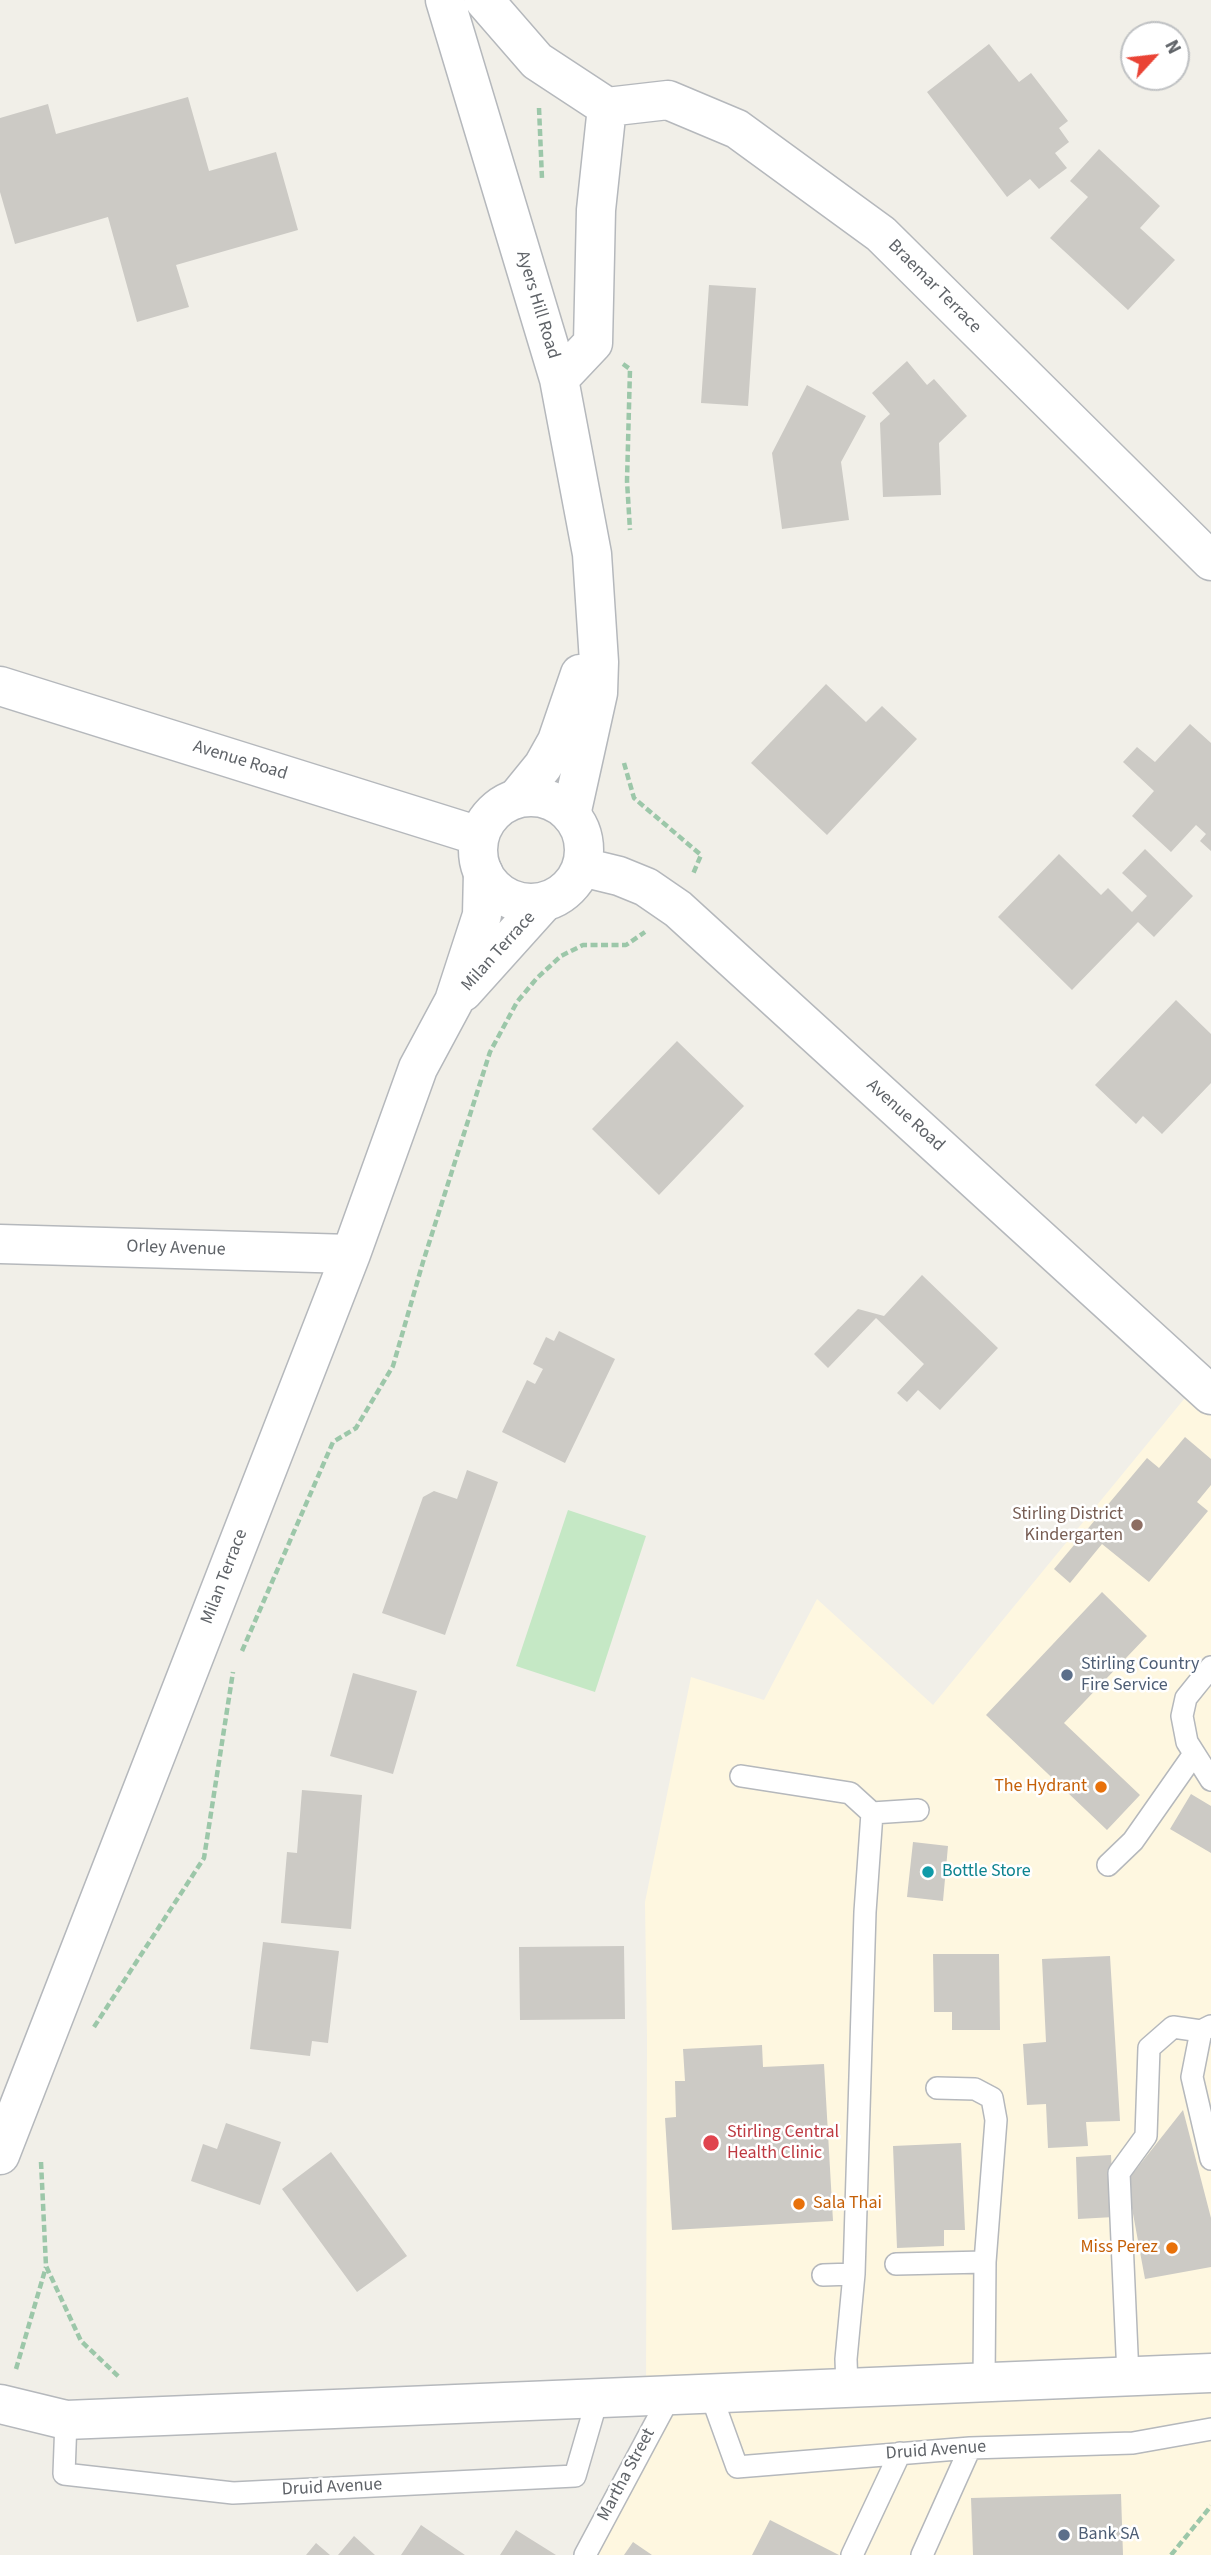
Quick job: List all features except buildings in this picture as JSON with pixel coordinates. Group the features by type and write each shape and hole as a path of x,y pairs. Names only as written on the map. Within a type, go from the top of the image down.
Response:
{"street":[{"name":"Ayers Hill Road","path":"445,0 559,379 592,554 598,694 571,815"},
{"path":"484,0 537,61 607,107 596,209 593,343 559,379"},
{"name":"Braemar Terrace","path":"607,107 668,100 737,129 881,234 1211,561"},
{"name":"Ayers Hill Road","path":"517,798 544,766 557,741 574,697 596,618"},
{"name":"Avenue Road","path":"0,685 481,854"},
{"path":"536,796 557,803 571,815 581,830 585,848 582,867 574,883 561,895 544,902 526,903 509,899 493,888 481,854 487,819 501,806 517,798 536,796"},
{"name":"Milan Terrace","path":"0,2155 351,1254 418,1068 454,1001 482,915 481,854"},
{"name":"Avenue Road","path":"582,867 619,876 646,887 678,909 1211,1395"},
{"name":"Milan Terrace","path":"454,1001 544,902"},
{"name":"Orley Avenue","path":"0,1244 351,1254"},
{"path":"3,2404 66,2420 1211,2373"}],"lane":[{"path":"1211,1667 1186,1699 1182,1716 1187,1742 1211,1780"},
{"path":"1108,1865 1133,1841 1194,1754"},
{"path":"741,1776 850,1793 872,1813 918,1810"},
{"path":"847,2388 846,2359 854,2274 865,1912 872,1813"},
{"path":"1128,2376 1119,2173 1146,2136 1149,2049 1173,2028 1206,2029 1192,2077 1211,2158"},
{"path":"937,2088 975,2089 992,2098 996,2120 985,2262 984,2382"},
{"path":"896,2264 985,2262"},
{"path":"823,2275 854,2274"},
{"name":"Druid Avenue","path":"711,2395 737,2466 970,2448 1133,2444 1211,2429"},
{"name":"Martha Street","path":"585,2555 670,2396"},
{"name":"Druid Avenue","path":"66,2420 64,2474 233,2493 575,2476 597,2400"},
{"path":"922,2555 970,2448"},
{"path":"852,2555 900,2453"}],"path":[{"path":"91,2032 204,1858 233,1672 333,1442 356,1428 393,1366 490,1052 517,1002 537,978 561,957 583,945 626,945 678,909"},
{"path":"3,2404 46,2266 41,2161"},
{"path":"46,2266 81,2341 126,2384"},
{"path":"1171,2555 1211,2507"}],"shaded area":[{"path":"1198,1382 1211,1395 1211,2555 585,2555 670,2397 646,2397 645,1902 691,1677 764,1700 817,1599 933,1705"}],"green space":[{"path":"568,1510 646,1536 595,1692 516,1666"}],"place":[{"name":"Stirling District Kindergarten","path":"1137,1525"},
{"name":"Stirling Country Fire Service","path":"1067,1675"},
{"name":"The Hydrant","path":"1101,1787"},
{"name":"Bottle Store","path":"928,1872"},
{"name":"Stirling Central Health Clinic","path":"711,2143"},
{"name":"Sala Thai","path":"799,2204"},
{"name":"Miss Perez","path":"1172,2248"},
{"name":"Bank SA","path":"1064,2535"}]}
